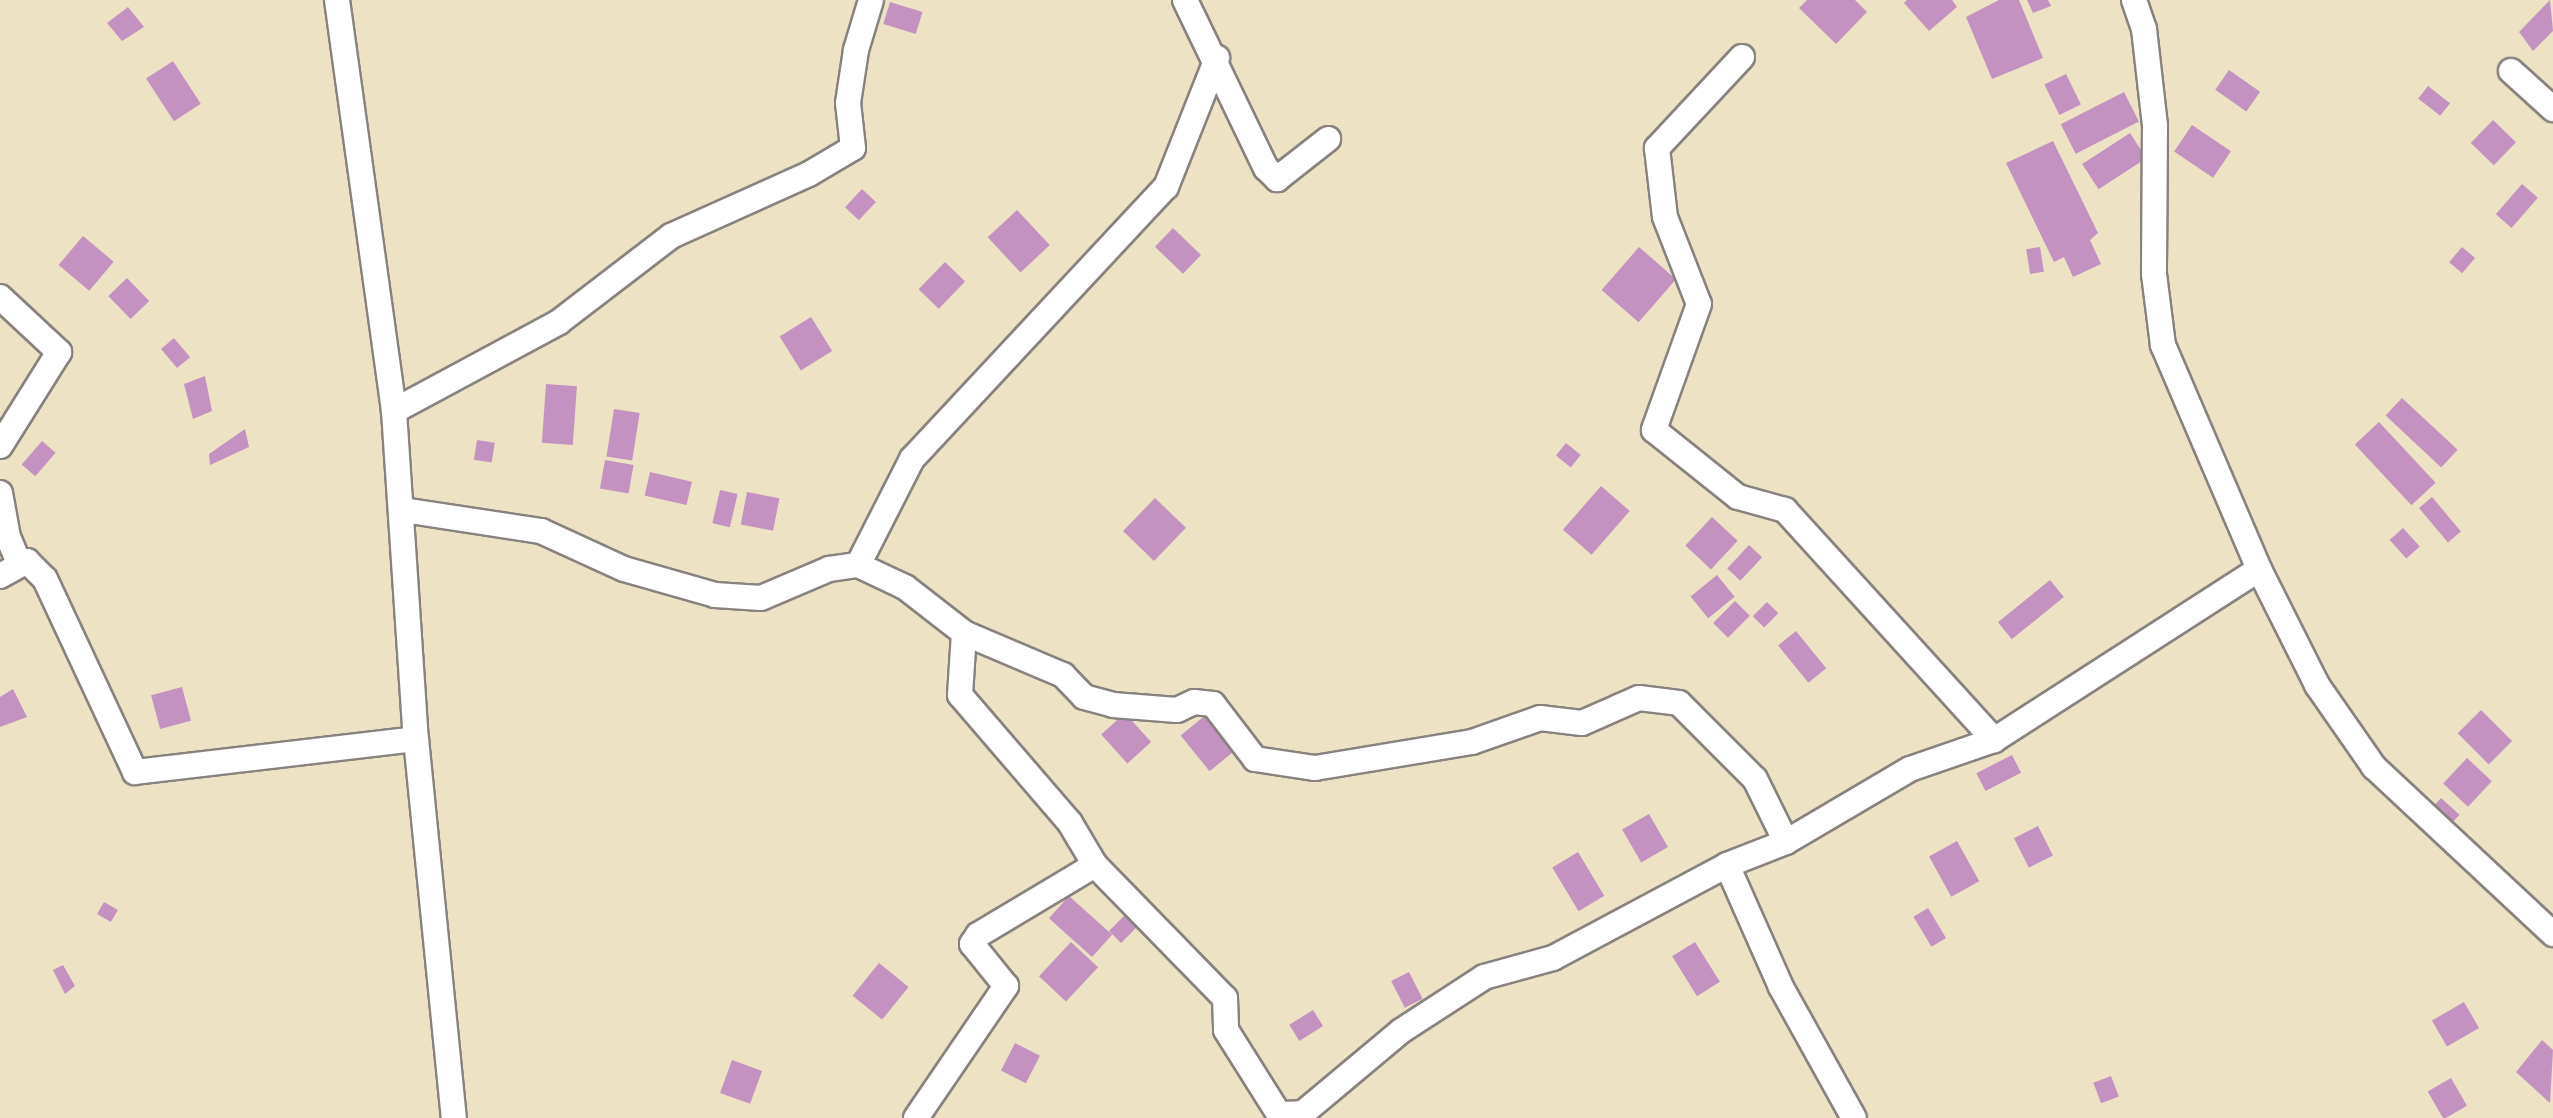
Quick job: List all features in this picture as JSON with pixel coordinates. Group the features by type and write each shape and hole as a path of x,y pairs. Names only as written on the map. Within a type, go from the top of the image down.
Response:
{"street":[{"path":"337,0 394,411 416,739 454,1118"},
{"path":"394,411 559,322 671,236 808,174 853,148 848,103 856,50 871,0"},
{"path":"1185,0 1217,58 1266,168 1277,179 1328,139"},
{"path":"2134,0 2144,29 2155,125 2154,274 2163,345 2259,569 2317,685 2374,767 2553,934"},
{"path":"1742,57 1657,148 1665,217 1699,304 1654,430 1738,497 1785,510 1994,740"},
{"path":"858,565 912,459 1166,187 1217,58"},
{"path":"2511,71 2553,109"},
{"path":"0,297 59,352 0,446"},
{"path":"0,493 8,537 10,570 27,561 45,579 135,772 416,739"},
{"path":"402,510 541,531 624,569 735,597 761,598 829,569 858,565 905,587 964,633 1063,675 1084,696 1113,705 1177,710 1194,702 1213,705 1255,760 1315,768 1472,742 1541,718 1582,723 1639,698 1679,703 1755,779 1786,842"},
{"path":"964,633 960,695 1070,823 1095,865 1225,998 1226,1030 1279,1114 1303,1113 1401,1031 1484,977 1553,958 1727,865 1786,842 1910,769 1994,740 2259,569"},
{"path":"916,1118 1006,986 972,944 978,936 1095,865"},
{"path":"1727,865 1781,987 1854,1118"}],"building":[{"path":"1807,0 1855,0 1867,12 1836,44 1799,8"},
{"path":"1907,0 1952,0 1957,7 1929,31 1904,3"},
{"path":"1999,0 2019,0 2043,58 1992,79 1966,17"},
{"path":"2027,0 2048,0 2051,6 2033,13"},
{"path":"2550,0 2553,31 2533,51 2519,32"},
{"path":"890,2 923,12 916,34 883,24"},
{"path":"128,7 144,27 122,41 107,23"},
{"path":"173,61 201,104 174,121 146,78"},
{"path":"2229,70 2260,92 2246,111 2215,90"},
{"path":"2066,74 2081,105 2059,115 2044,85"},
{"path":"2428,86 2450,103 2440,116 2418,99"},
{"path":"2124,92 2139,121 2076,154 2061,124"},
{"path":"2493,120 2516,142 2494,165 2471,143"},
{"path":"2192,125 2231,151 2213,178 2174,152"},
{"path":"2130,133 2146,158 2099,189 2082,164"},
{"path":"2053,141 2098,233 2090,240 2101,264 2073,277 2064,257 2054,262 2006,163"},
{"path":"2522,184 2538,198 2512,228 2496,214"},
{"path":"862,189 876,202 859,220 845,207"},
{"path":"1017,210 1050,245 1020,272 988,237"},
{"path":"1173,228 1201,255 1183,274 1155,247"},
{"path":"83,236 114,262 89,291 59,265"},
{"path":"1639,247 1676,279 1639,322 1602,290"},
{"path":"2040,247 2044,272 2030,274 2026,249"},
{"path":"2462,247 2475,258 2462,273 2449,262"},
{"path":"945,262 965,281 939,309 919,289"},
{"path":"127,278 149,301 131,319 108,296"},
{"path":"811,317 832,351 801,371 780,337"},
{"path":"174,338 190,357 177,368 161,349"},
{"path":"205,376 212,411 193,419 184,384"},
{"path":"546,384 577,386 573,445 542,443"},
{"path":"2402,398 2458,450 2441,467 2386,416"},
{"path":"614,409 640,413 632,460 606,456"},
{"path":"2379,422 2436,483 2411,505 2355,445"},
{"path":"245,429 249,447 210,465 209,454"},
{"path":"477,440 495,443 492,463 474,460"},
{"path":"42,441 56,453 35,476 22,464"},
{"path":"1566,443 1581,455 1571,467 1556,455"},
{"path":"605,460 634,465 629,494 600,489"},
{"path":"650,472 692,482 686,505 645,495"},
{"path":"1601,486 1630,511 1592,555 1563,530"},
{"path":"720,490 738,494 730,527 712,523"},
{"path":"747,492 779,498 773,531 741,524"},
{"path":"2432,497 2461,531 2448,542 2419,508"},
{"path":"1155,498 1186,528 1154,561 1123,531"},
{"path":"1712,517 1738,541 1711,569 1685,546"},
{"path":"2403,528 2420,547 2406,559 2390,540"},
{"path":"1749,545 1762,557 1740,581 1727,568"},
{"path":"1717,575 1735,597 1708,618 1691,596"},
{"path":"2050,580 2064,597 2012,639 1998,622"},
{"path":"1735,601 1750,616 1728,638 1713,623"},
{"path":"1767,602 1778,613 1764,627 1753,616"},
{"path":"1796,631 1826,668 1808,683 1778,645"},
{"path":"182,687 191,721 160,729 151,695"},
{"path":"13,689 27,717 0,727 0,697"},
{"path":"2481,710 2512,741 2489,764 2458,733"},
{"path":"1125,713 1151,742 1127,763 1101,734"},
{"path":"1207,714 1236,750 1210,771 1181,735"},
{"path":"2012,755 2021,773 1985,791 1976,773"},
{"path":"2467,758 2492,781 2468,807 2443,784"},
{"path":"2441,798 2460,815 2448,827 2430,811"},
{"path":"1649,814 1668,847 1641,862 1622,829"},
{"path":"2038,826 2053,855 2029,868 2014,838"},
{"path":"1957,841 1979,881 1951,897 1929,857"},
{"path":"1578,852 1604,896 1579,911 1552,867"},
{"path":"1069,896 1112,935 1092,957 1049,918"},
{"path":"104,902 118,910 111,922 97,914"},
{"path":"1928,908 1946,938 1931,947 1913,917"},
{"path":"1126,914 1138,926 1121,943 1109,931"},
{"path":"1071,942 1098,967 1066,1002 1039,976"},
{"path":"1695,942 1720,982 1697,996 1672,956"},
{"path":"879,963 909,987 882,1020 853,996"},
{"path":"63,965 75,986 65,994 53,970"},
{"path":"1409,972 1423,999 1405,1008 1391,981"},
{"path":"2464,1002 2479,1028 2447,1046 2432,1020"},
{"path":"1313,1010 1323,1026 1299,1041 1289,1025"},
{"path":"2542,1040 2553,1050 2550,1103 2516,1072"},
{"path":"1015,1043 1040,1056 1026,1083 1001,1071"},
{"path":"732,1060 762,1071 750,1104 720,1093"},
{"path":"2111,1076 2119,1097 2101,1103 2093,1083"},
{"path":"2451,1078 2467,1106 2443,1118 2428,1092"}]}
